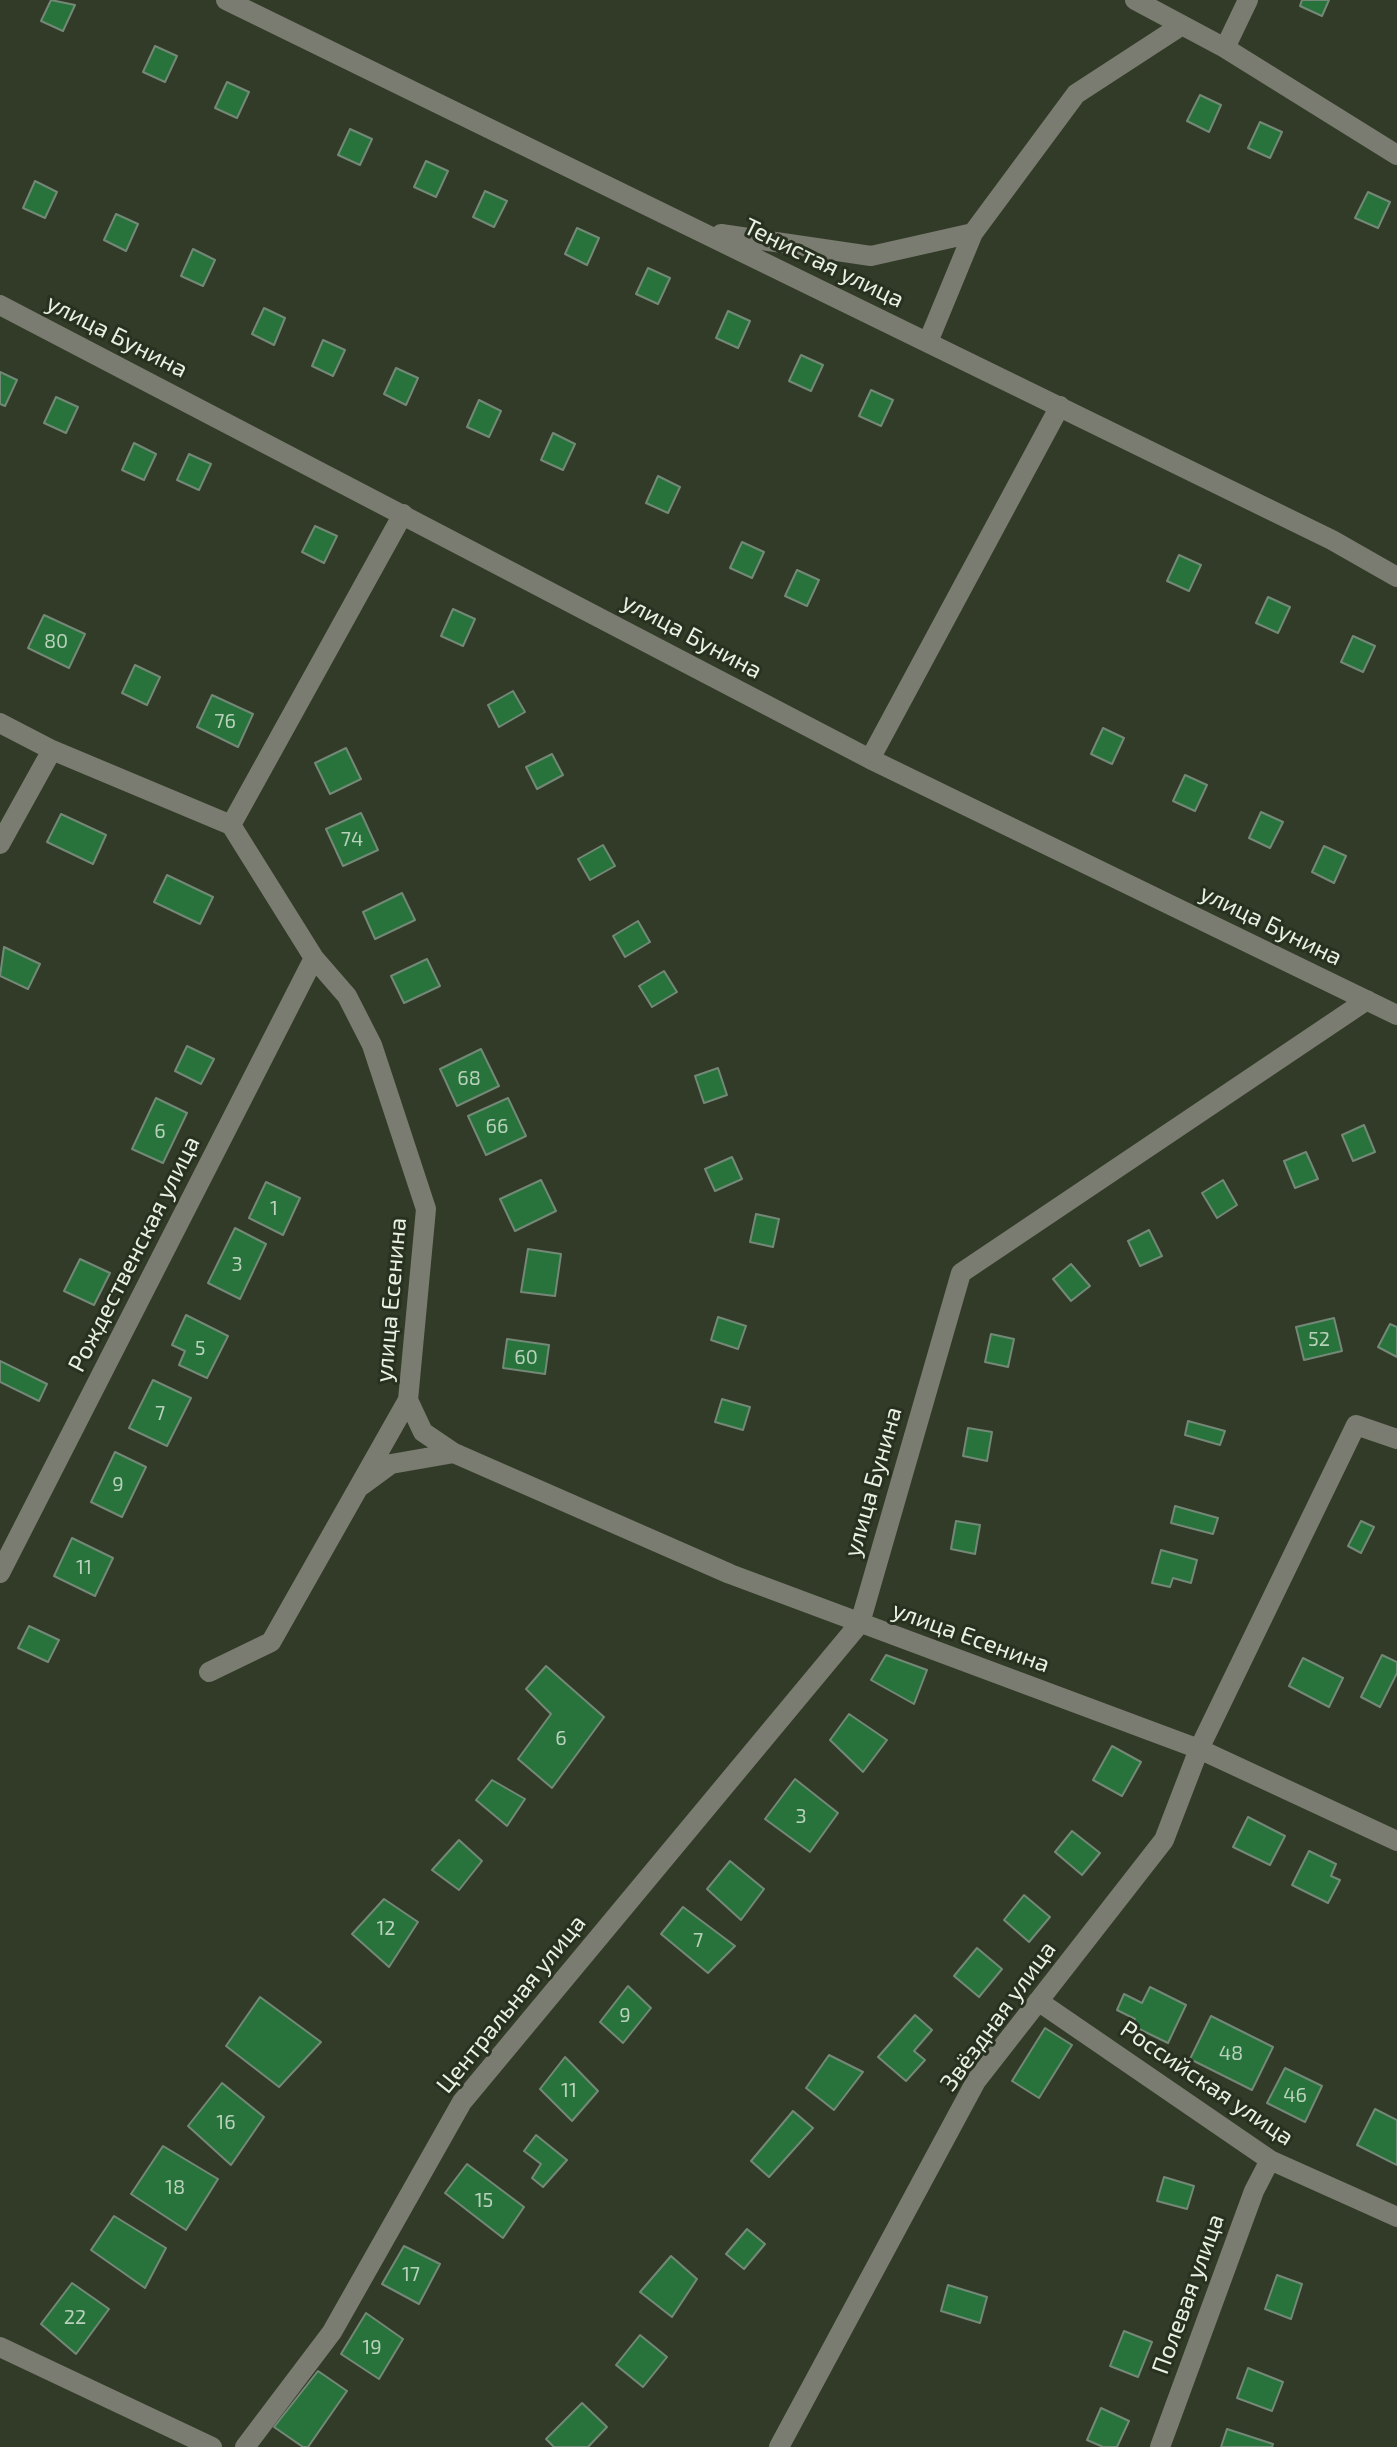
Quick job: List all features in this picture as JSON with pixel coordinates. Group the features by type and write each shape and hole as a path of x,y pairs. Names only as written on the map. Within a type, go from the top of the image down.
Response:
{"street":[{"name":"Тенистая улица","path":"226,0 1332,540 1397,577"},
{"path":"1135,0 1225,48 1397,155"},
{"path":"1225,48 1248,0"},
{"path":"928,342 973,233 1076,94 1182,25"},
{"path":"700,231 871,256 973,233"},
{"name":"улица Бунина","path":"0,305 870,759 1397,1015"},
{"path":"870,759 1060,406"},
{"path":"0,723 52,750 231,825 403,514"},
{"path":"0,844 52,750"},
{"name":"улица Есенина","path":"231,825 314,958 347,996 372,1045 426,1209 408,1400 423,1432 454,1453 730,1574 1199,1749 1397,1841"},
{"name":"Рождественская улица","path":"0,1573 314,958"},
{"name":"улица Бунина","path":"860,1623 961,1273 1367,1000"},
{"path":"209,1672 271,1642 408,1400"},
{"path":"1199,1749 1356,1425 1397,1439"},
{"path":"355,1490 391,1464 454,1453"},
{"name":"Центральная улица","path":"245,2447 332,2332 462,2102 860,1623"},
{"name":"Звёздная улица","path":"779,2447 976,2081 1164,1840 1199,1749"},
{"name":"Российская улица","path":"1038,2001 1270,2160 1397,2217"},
{"name":"Полевая улица","path":"1160,2447 1254,2191 1270,2160"},
{"path":"0,2347 212,2447"}],"building":[{"path":"51,0 75,5 63,31 41,21"},
{"path":"1302,0 1329,0 1322,16 1300,6"},
{"path":"155,46 177,56 165,82 143,72"},
{"path":"227,82 249,92 237,118 215,108"},
{"path":"1200,95 1221,105 1209,132 1187,121"},
{"path":"1260,122 1282,132 1270,158 1248,148"},
{"path":"350,129 372,139 360,165 338,155"},
{"path":"426,161 448,171 436,197 414,187"},
{"path":"35,181 57,192 45,218 23,208"},
{"path":"485,191 507,201 494,227 473,217"},
{"path":"1368,192 1390,202 1378,228 1355,218"},
{"path":"116,214 138,224 126,251 104,240"},
{"path":"577,228 599,238 587,265 565,254"},
{"path":"193,249 215,260 203,286 181,276"},
{"path":"648,268 670,278 658,304 636,294"},
{"path":"264,308 285,318 274,345 252,334"},
{"path":"728,311 750,321 738,348 716,338"},
{"path":"323,340 345,350 333,376 312,366"},
{"path":"801,355 823,365 811,391 789,381"},
{"path":"396,368 418,378 406,405 384,394"},
{"path":"0,372 17,380 5,406 0,404"},
{"path":"871,390 893,400 881,426 859,416"},
{"path":"56,397 78,407 66,433 44,423"},
{"path":"479,400 501,411 489,437 467,427"},
{"path":"553,433 575,444 563,470 541,460"},
{"path":"134,443 156,454 144,480 122,470"},
{"path":"189,454 211,464 199,490 177,480"},
{"path":"658,476 680,487 668,513 646,503"},
{"path":"315,526 337,536 324,563 302,552"},
{"path":"742,542 764,552 752,578 730,568"},
{"path":"1179,555 1201,565 1189,591 1167,581"},
{"path":"797,570 819,580 807,606 785,596"},
{"path":"1268,597 1290,607 1278,633 1256,623"},
{"path":"453,609 475,619 463,646 441,636"},
{"path":"44,615 85,634 69,668 28,648"},
{"path":"1353,636 1375,646 1363,672 1341,662"},
{"path":"135,665 160,677 147,705 122,693"},
{"path":"513,691 525,712 499,727 488,705"},
{"path":"212,695 253,714 238,747 197,727"},
{"path":"1103,728 1124,738 1112,764 1091,754"},
{"path":"346,748 361,779 330,794 315,763"},
{"path":"552,754 563,775 537,789 526,767"},
{"path":"1185,775 1207,785 1195,811 1173,801"},
{"path":"1261,812 1283,822 1270,848 1249,838"},
{"path":"361,813 378,850 343,866 326,829"},
{"path":"61,814 106,835 93,864 47,842"},
{"path":"603,845 615,866 590,880 578,859"},
{"path":"1324,846 1346,856 1334,883 1312,872"},
{"path":"167,875 213,897 200,924 154,902"},
{"path":"402,893 415,920 375,939 363,912"},
{"path":"638,921 650,942 625,957 613,936"},
{"path":"4,947 40,964 28,989 0,976"},
{"path":"427,959 440,986 404,1003 391,976"},
{"path":"664,971 677,992 652,1007 639,986"},
{"path":"187,1046 214,1059 201,1084 175,1071"},
{"path":"481,1049 499,1086 457,1106 440,1069"},
{"path":"718,1068 727,1095 704,1103 695,1076"},
{"path":"156,1098 187,1113 163,1163 132,1149"},
{"path":"508,1098 526,1136 486,1155 468,1116"},
{"path":"1364,1125 1375,1152 1353,1161 1342,1135"},
{"path":"1306,1152 1318,1179 1295,1188 1284,1161"},
{"path":"732,1157 742,1179 715,1191 705,1169"},
{"path":"541,1180 556,1211 515,1231 500,1199"},
{"path":"1223,1180 1237,1205 1217,1218 1202,1193"},
{"path":"266,1182 300,1198 283,1235 249,1218"},
{"path":"756,1214 779,1219 773,1247 750,1242"},
{"path":"235,1228 266,1244 240,1299 208,1283"},
{"path":"1149,1230 1162,1256 1140,1266 1128,1241"},
{"path":"528,1249 561,1254 555,1296 521,1292"},
{"path":"80,1259 110,1273 94,1305 64,1291"},
{"path":"1071,1264 1090,1286 1071,1301 1053,1279"},
{"path":"186,1315 228,1336 207,1378 179,1365 185,1351 172,1345"},
{"path":"718,1317 746,1326 738,1349 711,1340"},
{"path":"1334,1318 1342,1351 1304,1360 1296,1327"},
{"path":"1390,1324 1397,1327 1397,1357 1378,1347"},
{"path":"991,1334 1014,1339 1008,1367 985,1362"},
{"path":"507,1339 549,1345 545,1374 503,1368"},
{"path":"0,1361 47,1384 39,1401 0,1382"},
{"path":"153,1380 191,1398 167,1446 129,1428"},
{"path":"722,1399 750,1407 743,1430 715,1422"},
{"path":"1188,1421 1225,1431 1220,1445 1185,1435"},
{"path":"968,1428 992,1432 987,1461 963,1456"},
{"path":"115,1452 146,1467 122,1517 91,1502"},
{"path":"1175,1506 1218,1518 1213,1534 1171,1523"},
{"path":"956,1521 980,1525 975,1554 951,1549"},
{"path":"1361,1521 1374,1527 1361,1553 1348,1546"},
{"path":"72,1538 113,1558 95,1596 54,1576"},
{"path":"1161,1550 1197,1560 1191,1583 1173,1578 1170,1587 1152,1583"},
{"path":"29,1626 59,1640 48,1662 18,1648"},
{"path":"886,1655 927,1670 914,1704 871,1680"},
{"path":"1382,1655 1397,1662 1397,1673 1380,1707 1361,1697"},
{"path":"1303,1658 1343,1678 1329,1707 1289,1686"},
{"path":"546,1666 604,1717 552,1788 518,1759 551,1714 526,1689"},
{"path":"849,1714 887,1740 863,1772 830,1740"},
{"path":"1112,1746 1141,1762 1122,1796 1093,1780"},
{"path":"795,1779 838,1813 810,1852 765,1819"},
{"path":"492,1780 525,1799 507,1826 476,1800"},
{"path":"1248,1817 1285,1836 1270,1865 1233,1847"},
{"path":"1072,1831 1100,1853 1082,1875 1055,1852"},
{"path":"459,1840 482,1861 459,1890 432,1870"},
{"path":"1309,1851 1336,1864 1331,1876 1340,1880 1328,1903 1292,1885"},
{"path":"730,1861 764,1889 741,1920 707,1889"},
{"path":"1024,1895 1050,1917 1029,1942 1004,1920"},
{"path":"384,1899 418,1922 389,1967 352,1934"},
{"path":"683,1907 735,1946 708,1973 661,1934"},
{"path":"977,1948 1002,1969 979,1997 954,1976"},
{"path":"628,1986 651,2008 623,2043 600,2022"},
{"path":"1150,1987 1186,2005 1168,2043 1131,2025 1135,2019 1117,2010 1124,1994 1142,2003"},
{"path":"260,1997 321,2042 279,2087 226,2046"},
{"path":"915,2015 932,2030 914,2051 925,2060 906,2081 878,2057"},
{"path":"1211,2016 1273,2047 1252,2090 1190,2059"},
{"path":"1045,2028 1072,2045 1039,2098 1012,2081"},
{"path":"829,2055 863,2072 834,2110 806,2088"},
{"path":"565,2057 598,2091 572,2121 540,2089"},
{"path":"1285,2068 1322,2086 1305,2122 1267,2103"},
{"path":"222,2083 264,2117 231,2165 188,2126"},
{"path":"1375,2109 1397,2120 1397,2165 1357,2145"},
{"path":"793,2111 813,2128 769,2177 751,2161"},
{"path":"536,2135 567,2160 543,2187 532,2178 541,2164 524,2151"},
{"path":"163,2146 218,2179 186,2230 131,2194"},
{"path":"467,2164 524,2207 503,2238 445,2193"},
{"path":"1164,2177 1194,2186 1187,2209 1157,2201"},
{"path":"114,2216 166,2248 145,2288 91,2250"},
{"path":"747,2229 765,2244 744,2269 726,2254"},
{"path":"404,2246 440,2264 419,2304 382,2284"},
{"path":"671,2256 697,2279 672,2317 640,2292"},
{"path":"1277,2275 1302,2284 1291,2319 1265,2309"},
{"path":"72,2283 109,2309 76,2354 41,2324"},
{"path":"948,2285 987,2297 980,2323 941,2311"},
{"path":"366,2313 403,2339 379,2379 341,2354"},
{"path":"1124,2331 1152,2342 1138,2377 1110,2366"},
{"path":"640,2335 667,2357 643,2387 616,2365"},
{"path":"1248,2368 1283,2382 1272,2411 1237,2398"},
{"path":"318,2371 347,2391 308,2447 303,2447 274,2427"},
{"path":"582,2403 607,2427 588,2447 554,2447 546,2439"},
{"path":"1101,2408 1129,2421 1117,2447 1103,2447 1087,2440"},
{"path":"1227,2429 1273,2444 1272,2447 1221,2447"}]}
